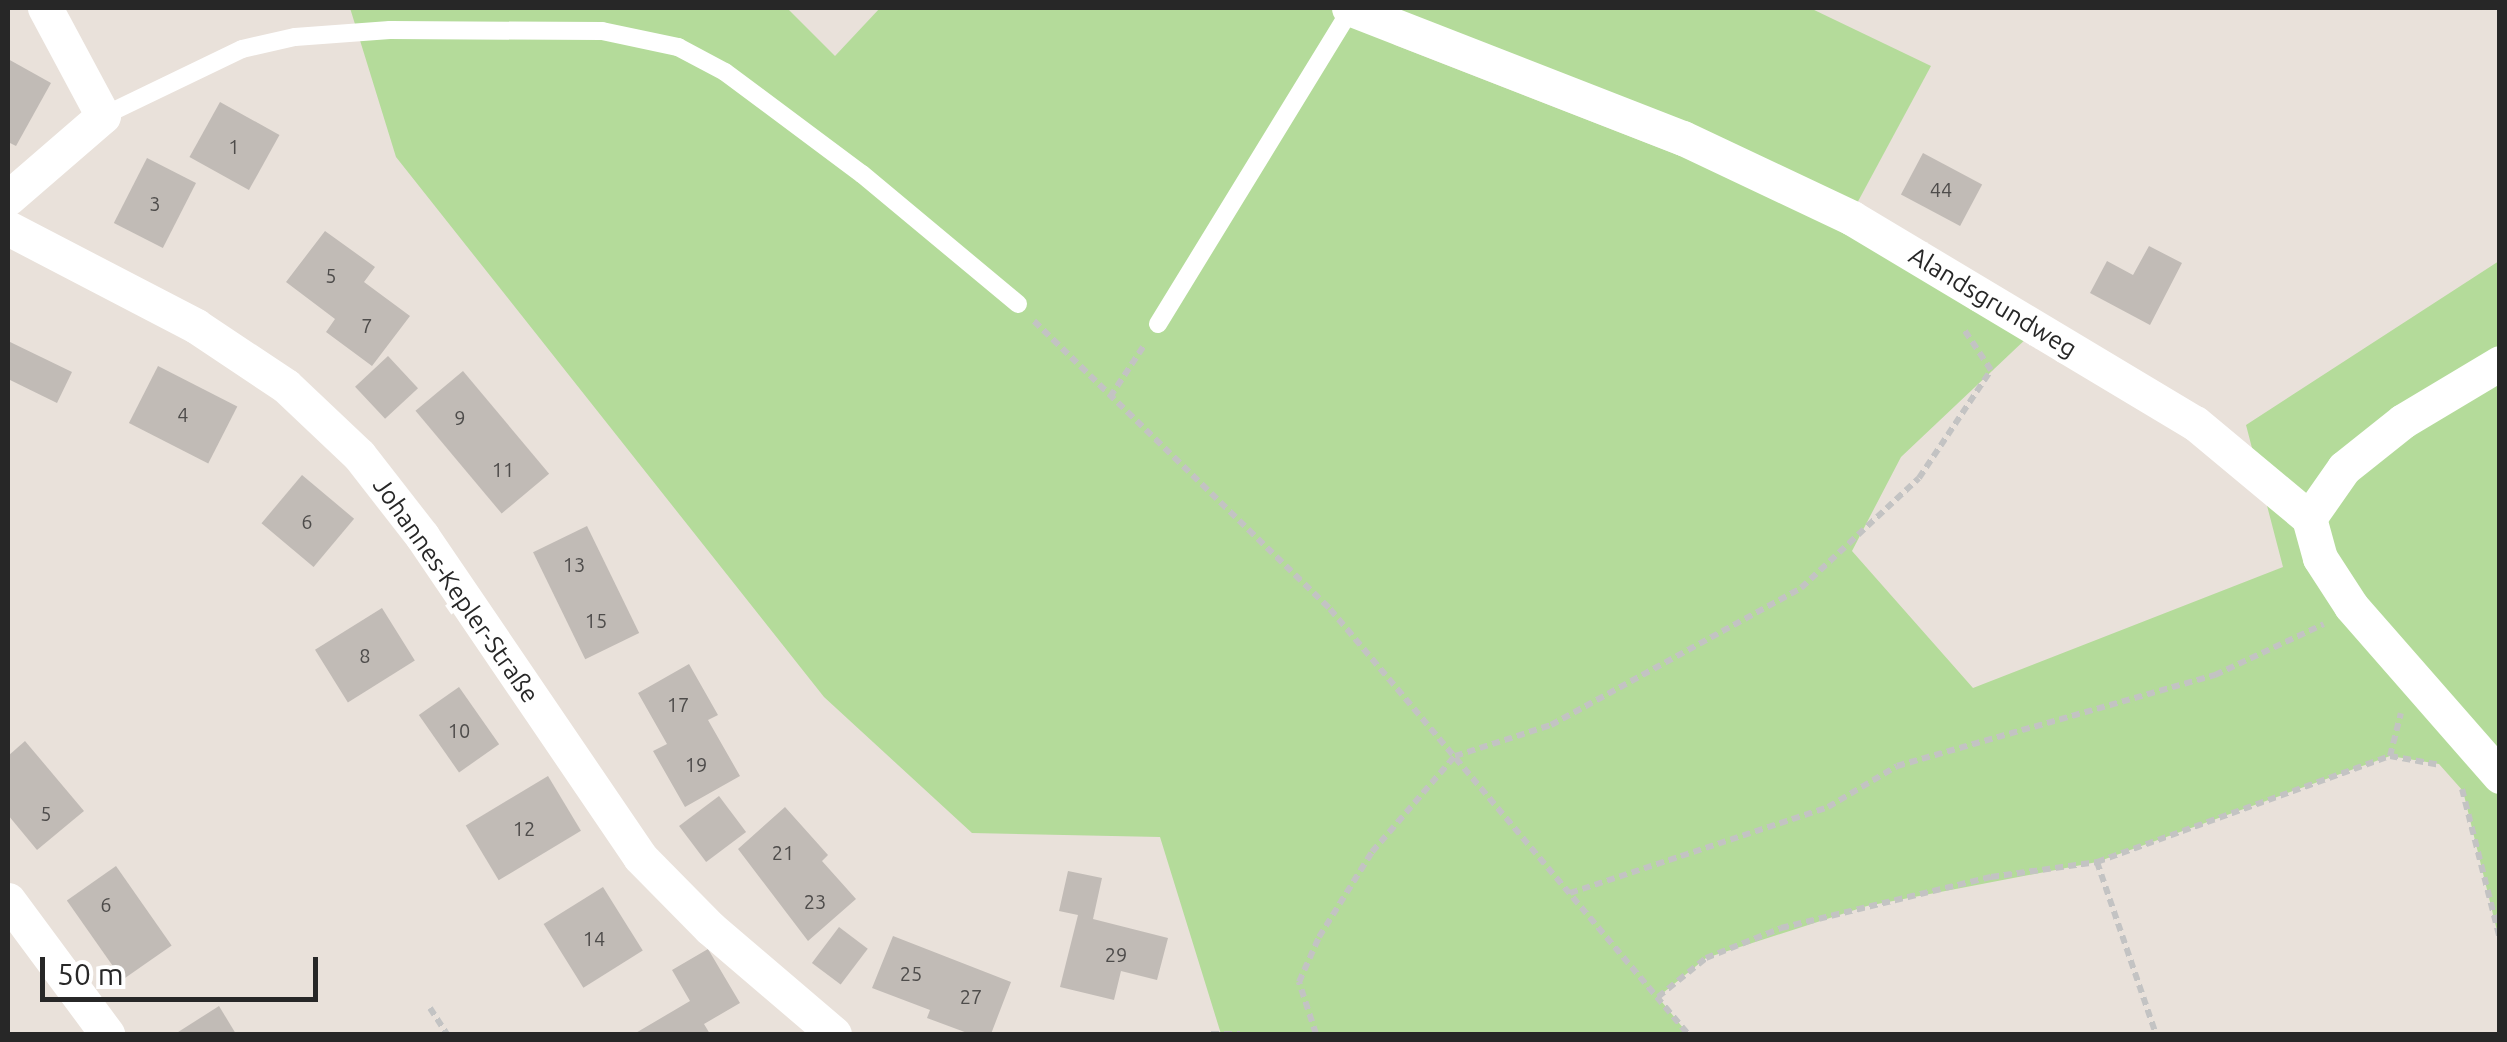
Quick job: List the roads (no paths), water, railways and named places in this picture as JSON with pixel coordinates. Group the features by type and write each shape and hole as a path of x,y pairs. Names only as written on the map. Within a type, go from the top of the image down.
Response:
{"street":[{"path":"8,198 103,116 45,8"},
{"name":"Alandsgrundweg","path":"1350,8 1683,138 1852,218 2195,422 2310,518"},
{"name":"Johannes-Kepler-Straße","path":"8,228 196,326 286,386 359,455 422,536 640,857 710,928 834,1034"},
{"path":"2500,363 2403,421 2344,468 2310,518 2320,558 2350,606 2500,776"},
{"path":"8,900 107,1034"}],"lane":[{"path":"1158,324 1350,8"},
{"path":"103,116 242,49 295,38 390,30 602,30 678,47 725,72 862,174 1018,304"}]}
